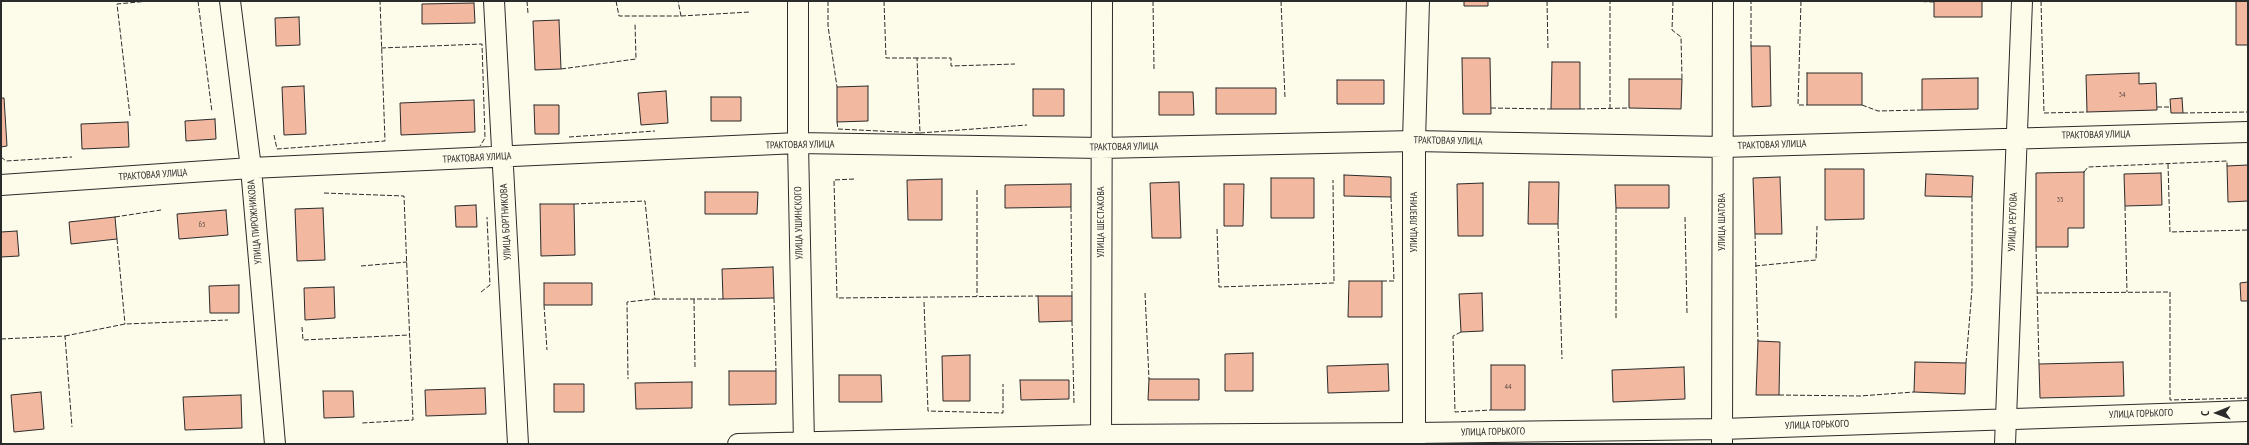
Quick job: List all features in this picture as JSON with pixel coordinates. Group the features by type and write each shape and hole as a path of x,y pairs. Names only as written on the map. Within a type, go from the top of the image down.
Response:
{"main road":[{"name":"УЛИЦА ЛЯЗГИНА","path":"1414,439 1414,140 1418,1"}],"street":[{"name":"УЛИЦА ПИРОЖНИКОВА","path":"230,1 251,168 275,444"},
{"name":"УЛИЦА БОРТНИКОВА","path":"494,1 518,444"},
{"name":"УЛИЦА УШИНСКОГО","path":"798,1 798,143 804,444"},
{"name":"УЛИЦА ШЕСТАКОВА","path":"1101,440 1102,1"},
{"name":"УЛИЦА ШАТОВА","path":"1722,436 1723,1"},
{"name":"УЛИЦА РЕУТОВА","path":"2005,444 2022,1"},
{"name":"ТРАКТОВАЯ УЛИЦА","path":"1,185 251,168 798,143 1101,148 1414,140 1722,147 2016,137 2248,132"},
{"name":"УЛИЦА ГОРЬКОГО","path":"738,444 1722,436 2005,418 2248,411"}],"building":[{"path":"1464,1 1488,1 1488,6 1464,6"},
{"path":"1934,1 1982,1 1982,17 1934,17"},
{"path":"2236,1 2248,1 2248,45 2236,45"},
{"path":"474,3 475,23 422,24 422,4"},
{"path":"299,17 300,45 276,46 275,18"},
{"path":"559,20 561,69 535,70 533,21"},
{"path":"1751,46 1770,46 1771,106 1752,107"},
{"path":"1462,58 1490,58 1491,114 1463,114"},
{"path":"1552,62 1580,62 1580,109 1551,109"},
{"path":"1807,73 1862,73 1862,105 1807,105"},
{"path":"2139,73 2139,84 2156,83 2157,110 2087,112 2086,75"},
{"path":"1978,78 1978,109 1922,110 1922,79"},
{"path":"1629,79 1682,79 1681,109 1629,108"},
{"path":"1337,80 1384,80 1384,104 1337,104"},
{"path":"304,86 306,134 284,135 282,87"},
{"path":"868,86 868,121 837,122 837,87"},
{"path":"1216,88 1276,88 1276,114 1216,114"},
{"path":"1033,89 1064,89 1064,116 1033,116"},
{"path":"666,91 668,123 641,125 638,93"},
{"path":"1159,92 1193,92 1194,115 1159,115"},
{"path":"711,97 741,97 741,121 711,121"},
{"path":"1,98 4,98 7,146 1,147"},
{"path":"2182,98 2183,113 2171,113 2170,99"},
{"path":"474,100 475,132 401,135 400,103"},
{"path":"534,105 559,105 559,134 535,134"},
{"path":"215,119 216,139 186,141 185,121"},
{"path":"128,122 129,147 82,149 81,124"},
{"path":"2248,165 2248,201 2228,202 2227,166"},
{"path":"1825,169 1864,169 1864,219 1825,220"},
{"path":"2084,172 2084,228 2068,228 2068,247 2036,247 2036,173"},
{"path":"2161,173 2162,205 2125,206 2124,174"},
{"path":"1926,174 1973,176 1972,197 1925,196"},
{"path":"1344,175 1391,177 1391,197 1344,196"},
{"path":"1780,177 1782,234 1755,234 1753,178"},
{"path":"1271,178 1314,178 1314,218 1271,218"},
{"path":"942,179 942,220 908,220 907,180"},
{"path":"1179,182 1181,238 1152,238 1150,183"},
{"path":"1529,182 1559,182 1558,224 1528,224"},
{"path":"1483,183 1483,236 1458,236 1457,184"},
{"path":"1071,184 1071,207 1005,208 1005,185"},
{"path":"1224,184 1244,184 1243,226 1224,226"},
{"path":"1615,185 1669,185 1669,208 1616,208"},
{"path":"705,192 758,192 757,214 705,214"},
{"path":"540,204 574,204 575,255 541,256"},
{"path":"476,205 477,227 456,227 455,206"},
{"path":"323,208 325,260 297,261 295,209"},
{"path":"226,210 228,235 179,239 177,214"},
{"path":"115,217 117,239 71,244 69,222"},
{"path":"17,231 19,256 1,257 1,232"},
{"path":"773,267 774,298 723,299 722,269"},
{"path":"1349,281 1382,281 1382,317 1348,317"},
{"path":"2248,282 2248,301 2241,301 2240,283"},
{"path":"544,283 592,283 592,305 544,305"},
{"path":"239,285 239,313 210,313 209,286"},
{"path":"334,287 335,318 305,320 304,288"},
{"path":"1482,293 1483,331 1461,332 1459,294"},
{"path":"1038,296 1072,296 1072,321 1039,322"},
{"path":"1758,341 1780,342 1779,395 1756,395"},
{"path":"1253,353 1253,391 1225,391 1225,354"},
{"path":"970,355 970,401 943,401 942,356"},
{"path":"1915,362 1966,363 1965,394 1914,392"},
{"path":"2123,362 2124,396 2040,398 2039,364"},
{"path":"1388,364 1389,391 1328,393 1327,366"},
{"path":"1491,365 1525,365 1525,410 1491,410"},
{"path":"1684,367 1685,399 1613,402 1612,370"},
{"path":"729,371 776,371 776,404 729,405"},
{"path":"839,375 881,375 882,402 839,402"},
{"path":"1149,379 1199,379 1199,400 1148,400"},
{"path":"1020,380 1069,380 1069,399 1021,400"},
{"path":"692,382 692,408 636,409 635,383"},
{"path":"554,384 584,384 584,412 554,412"},
{"path":"485,388 486,414 426,416 425,390"},
{"path":"323,391 353,391 354,417 324,418"},
{"path":"41,392 44,429 14,432 11,395"},
{"path":"241,395 242,428 185,430 183,397"}],"fence":[{"path":"130,116 117,4 149,1"},
{"path":"198,1 212,112"},
{"path":"274,135 277,149 385,141 380,1"},
{"path":"527,1 528,13"},
{"path":"616,1 619,16 681,16 678,1"},
{"path":"828,1 828,26 837,87"},
{"path":"884,1 886,58 917,58"},
{"path":"1153,1 1154,69"},
{"path":"1281,1 1285,98"},
{"path":"1547,1 1548,50"},
{"path":"1610,1 1610,109"},
{"path":"1673,1 1672,30 1681,37 1682,79"},
{"path":"1751,1 1751,46"},
{"path":"1801,1 1798,105 1807,105"},
{"path":"1908,1 1934,2"},
{"path":"2041,1 2044,113 2087,112"},
{"path":"681,16 750,12"},
{"path":"561,69 636,59 635,23"},
{"path":"381,48 482,44 485,138 480,146"},
{"path":"837,122 838,129 920,133 917,58 951,58 951,66 1015,64"},
{"path":"1862,105 1878,111 1922,110"},
{"path":"2157,107 2170,107"},
{"path":"1491,108 1551,109"},
{"path":"1580,109 1629,108"},
{"path":"2183,113 2248,112"},
{"path":"920,133 1027,125"},
{"path":"569,137 655,131"},
{"path":"1,157 6,161 72,157"},
{"path":"2084,172 2088,167 2227,161 2227,166"},
{"path":"2168,164 2170,232 2248,230"},
{"path":"854,179 834,180 837,298 1038,296"},
{"path":"1217,229 1219,287 1334,283 1333,180"},
{"path":"977,190 977,296"},
{"path":"324,193 404,196 413,420 362,423"},
{"path":"1382,281 1394,281 1391,197"},
{"path":"1966,363 1972,289 1972,197"},
{"path":"574,204 645,201 655,299 627,302 628,379"},
{"path":"2125,206 2127,292"},
{"path":"1071,207 1072,296"},
{"path":"1616,208 1616,318"},
{"path":"115,217 161,210"},
{"path":"481,292 490,285 487,217"},
{"path":"1685,217 1687,313"},
{"path":"1558,224 1562,359"},
{"path":"1755,266 1816,260 1817,226"},
{"path":"1755,234 1758,341"},
{"path":"117,239 125,324"},
{"path":"2036,247 2039,364"},
{"path":"361,266 407,262"},
{"path":"2037,293 2170,292 2170,400 2248,398"},
{"path":"1145,293 1149,379"},
{"path":"774,298 776,371"},
{"path":"655,299 723,299"},
{"path":"694,299 695,367"},
{"path":"924,302 928,411 1003,413 1003,384"},
{"path":"544,305 547,350"},
{"path":"65,336 125,324 228,320"},
{"path":"1072,321 1074,403"},
{"path":"302,327 303,340 409,335"},
{"path":"1461,332 1453,336 1455,412 1491,410"},
{"path":"1,339 65,336 72,427"},
{"path":"1779,395 1860,396 1914,392"}]}
